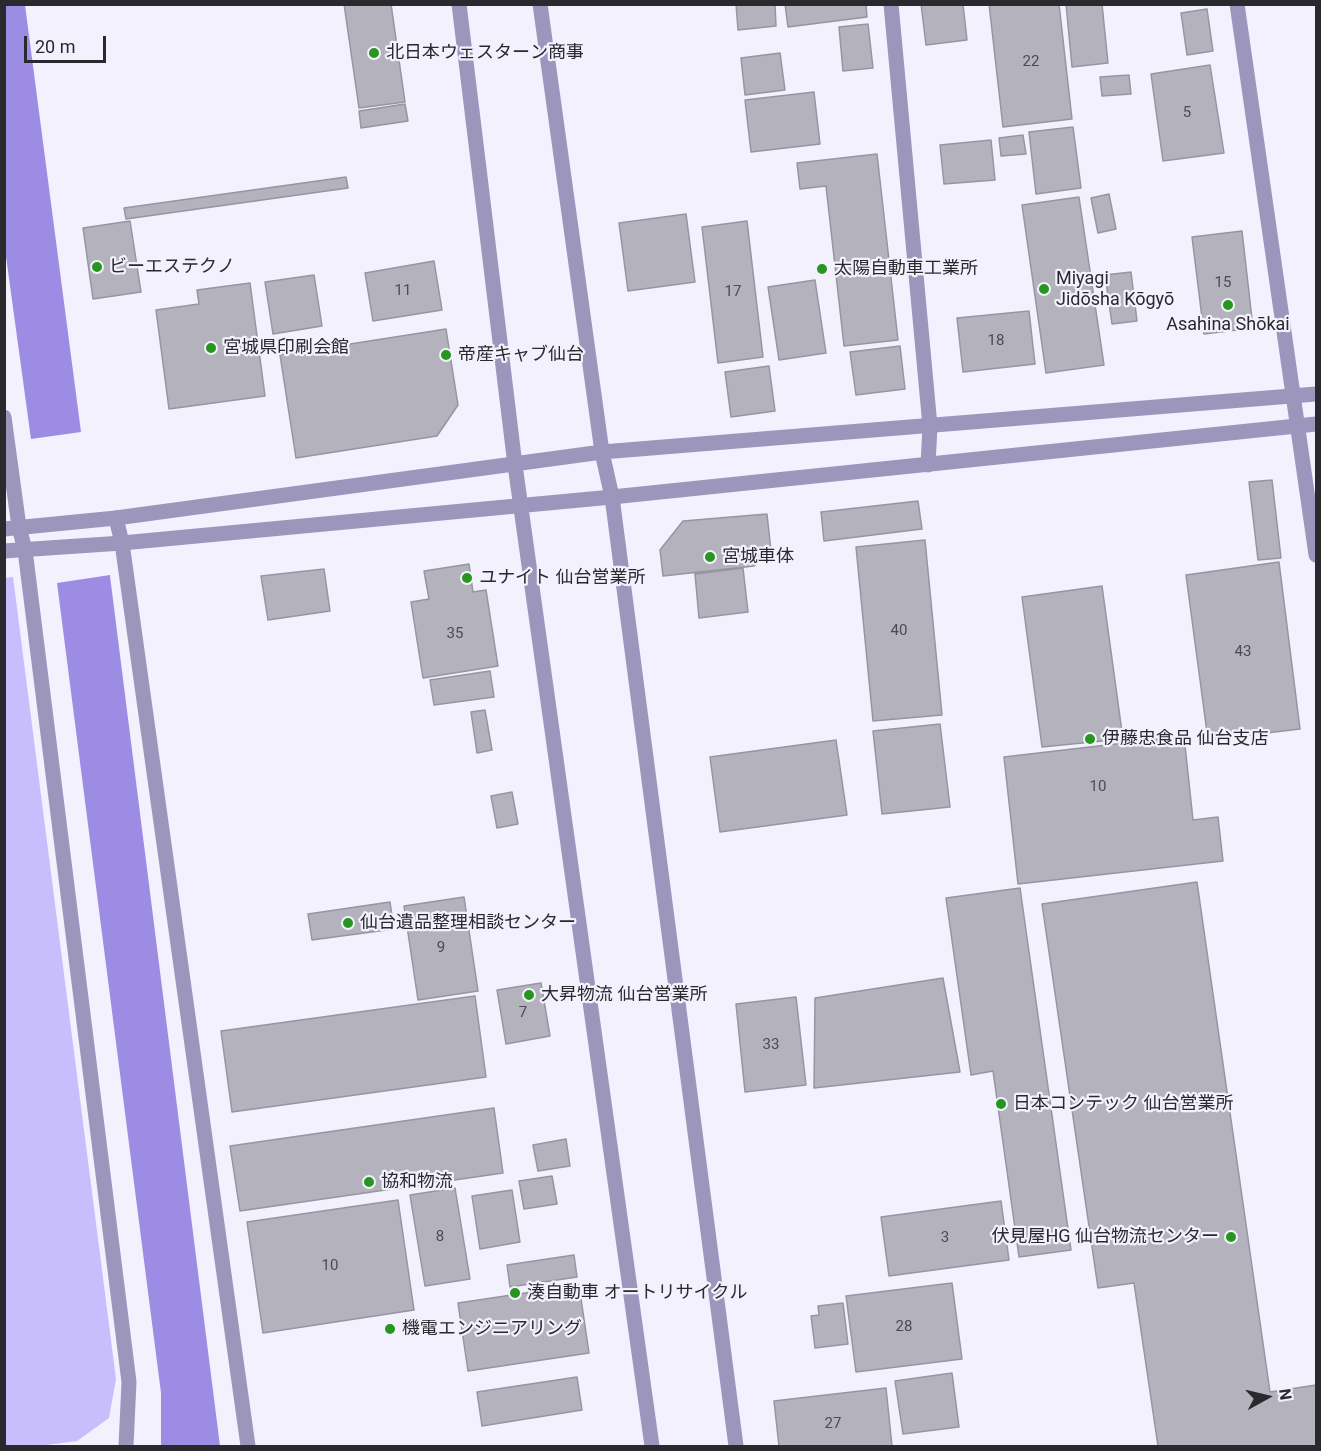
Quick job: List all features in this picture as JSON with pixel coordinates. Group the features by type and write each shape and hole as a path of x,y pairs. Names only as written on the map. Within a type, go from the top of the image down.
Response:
{"street":[{"path":"459,4 515,465 651,1446"},
{"path":"540,4 602,452 612,497 736,1446"},
{"path":"891,4 930,426 928,465"},
{"path":"1237,4 1317,555"},
{"path":"12,528 116,518 602,452 1317,394"},
{"path":"4,417 12,528 25,550 129,1382 126,1446"},
{"path":"4,551 122,543 612,497 1317,424"},
{"path":"116,518 122,543 248,1446"}],"shaded area":[{"path":"4,5 25,5 81,432 31,439 4,242"},
{"path":"110,575 220,1446 161,1446 161,1393 57,583"},
{"path":"13,577 116,1379 109,1418 77,1441 39,1446 4,1446 4,578"}],"building":[{"name":"北日本ウェスターン商事","path":"344,4 391,4 405,102 359,108"},
{"path":"736,4 775,4 776,26 738,30"},
{"path":"785,4 866,4 867,17 788,27"},
{"path":"921,4 963,4 967,40 926,45"},
{"path":"989,4 1059,4 1072,119 1003,127"},
{"path":"1066,4 1102,4 1108,63 1072,67"},
{"path":"1207,9 1213,51 1187,55 1181,13"},
{"path":"868,24 873,68 843,71 839,27"},
{"path":"780,53 785,90 745,95 741,58"},
{"path":"1210,65 1224,153 1163,161 1151,74"},
{"path":"1129,75 1131,94 1102,96 1100,77"},
{"path":"814,92 820,144 751,152 745,100"},
{"path":"405,104 408,121 361,128 359,111"},
{"path":"1073,127 1081,188 1036,194 1029,132"},
{"path":"1023,135 1026,154 1001,156 999,138"},
{"path":"991,140 995,180 944,184 940,145"},
{"path":"877,154 898,340 844,346 826,186 800,189 797,163"},
{"path":"346,177 348,188 126,219 124,208"},
{"path":"1109,194 1116,229 1098,233 1091,198"},
{"path":"1079,197 1104,365 1046,373 1022,205"},
{"path":"686,214 695,282 628,291 619,223"},
{"path":"130,221 141,292 93,299 83,228"},
{"path":"747,221 763,357 718,363 702,227"},
{"path":"1242,231 1253,328 1204,334 1192,237"},
{"path":"434,261 442,310 373,321 365,273"},
{"path":"1131,272 1137,321 1112,324 1105,275"},
{"path":"314,275 322,326 273,334 265,282"},
{"path":"815,280 826,353 779,360 768,287"},
{"path":"250,283 265,396 169,409 156,310 199,304 197,290"},
{"path":"1029,311 1035,364 963,372 957,318"},
{"path":"446,329 458,405 437,436 296,458 280,355"},
{"path":"900,346 905,389 856,395 850,352"},
{"path":"769,366 775,411 731,417 725,372"},
{"path":"1272,480 1281,558 1258,560 1249,482"},
{"path":"918,501 922,529 824,541 821,512"},
{"path":"767,514 771,551 754,566 663,576 660,550 683,521"},
{"path":"925,540 942,715 873,721 856,547"},
{"path":"1279,562 1300,729 1208,740 1186,575"},
{"path":"469,564 473,592 486,590 498,666 423,678 411,602 429,599 424,571"},
{"path":"743,568 748,612 699,618 695,574"},
{"path":"324,569 330,611 268,620 261,576"},
{"path":"1102,586 1123,739 1042,747 1022,597"},
{"path":"490,671 494,697 434,705 430,680"},
{"path":"485,710 492,750 477,753 471,712"},
{"path":"940,724 950,807 882,814 873,731"},
{"path":"1184,736 1193,820 1218,817 1223,861 1018,884 1004,757"},
{"path":"836,740 847,815 720,832 710,757"},
{"path":"512,792 518,824 497,828 491,796"},
{"path":"1197,882 1270,1392 1316,1385 1316,1446 1158,1446 1134,1283 1098,1288 1042,904"},
{"path":"1020,888 1071,1250 1019,1257 993,1071 971,1075 946,898"},
{"path":"464,897 478,991 418,1000 404,906"},
{"path":"390,902 394,929 312,940 308,914"},
{"path":"943,978 960,1072 814,1088 815,998"},
{"path":"541,983 550,1036 506,1044 497,990"},
{"path":"475,996 486,1077 232,1112 221,1031"},
{"path":"796,997 806,1085 745,1092 736,1004"},
{"path":"494,1108 503,1173 240,1211 230,1146"},
{"path":"566,1139 570,1166 538,1171 533,1145"},
{"path":"552,1176 557,1204 524,1209 519,1181"},
{"path":"455,1188 470,1279 425,1286 410,1195"},
{"path":"512,1190 520,1242 480,1249 472,1196"},
{"path":"398,1200 414,1310 263,1333 247,1222"},
{"path":"1001,1201 1009,1260 889,1276 881,1217"},
{"path":"574,1255 577,1277 510,1287 507,1265"},
{"path":"952,1283 962,1359 856,1372 846,1296"},
{"path":"579,1285 589,1353 468,1371 458,1303"},
{"path":"843,1303 848,1344 815,1348 811,1316 819,1315 818,1306"},
{"path":"952,1373 959,1427 903,1434 895,1381"},
{"path":"577,1377 582,1410 482,1426 477,1392"},
{"path":"886,1388 892,1446 779,1446 774,1401"}],"place":[{"name":"北日本ウェスターン商事","path":"374,53"},
{"name":"ビーエステクノ","path":"97,267"},
{"name":"太陽自動車工業所","path":"822,269"},
{"name":"Miyagi Jidōsha Kōgyō","path":"1044,289"},
{"name":"Asahina Shōkai","path":"1228,305"},
{"name":"宮城県印刷会館","path":"211,348"},
{"name":"帝産キャブ仙台","path":"446,355"},
{"name":"宮城車体","path":"710,557"},
{"name":"ユナイト 仙台営業所","path":"467,578"},
{"name":"伊藤忠食品 仙台支店","path":"1090,739"},
{"name":"仙台遺品整理相談センター","path":"348,923"},
{"name":"大昇物流 仙台営業所","path":"529,995"},
{"name":"日本コンテック 仙台営業所","path":"1001,1104"},
{"name":"協和物流","path":"369,1182"},
{"name":"伏見屋HG 仙台物流センター","path":"1231,1237"},
{"name":"湊自動車 オートリサイクル","path":"515,1293"},
{"name":"機電エンジニアリング","path":"390,1329"}]}
